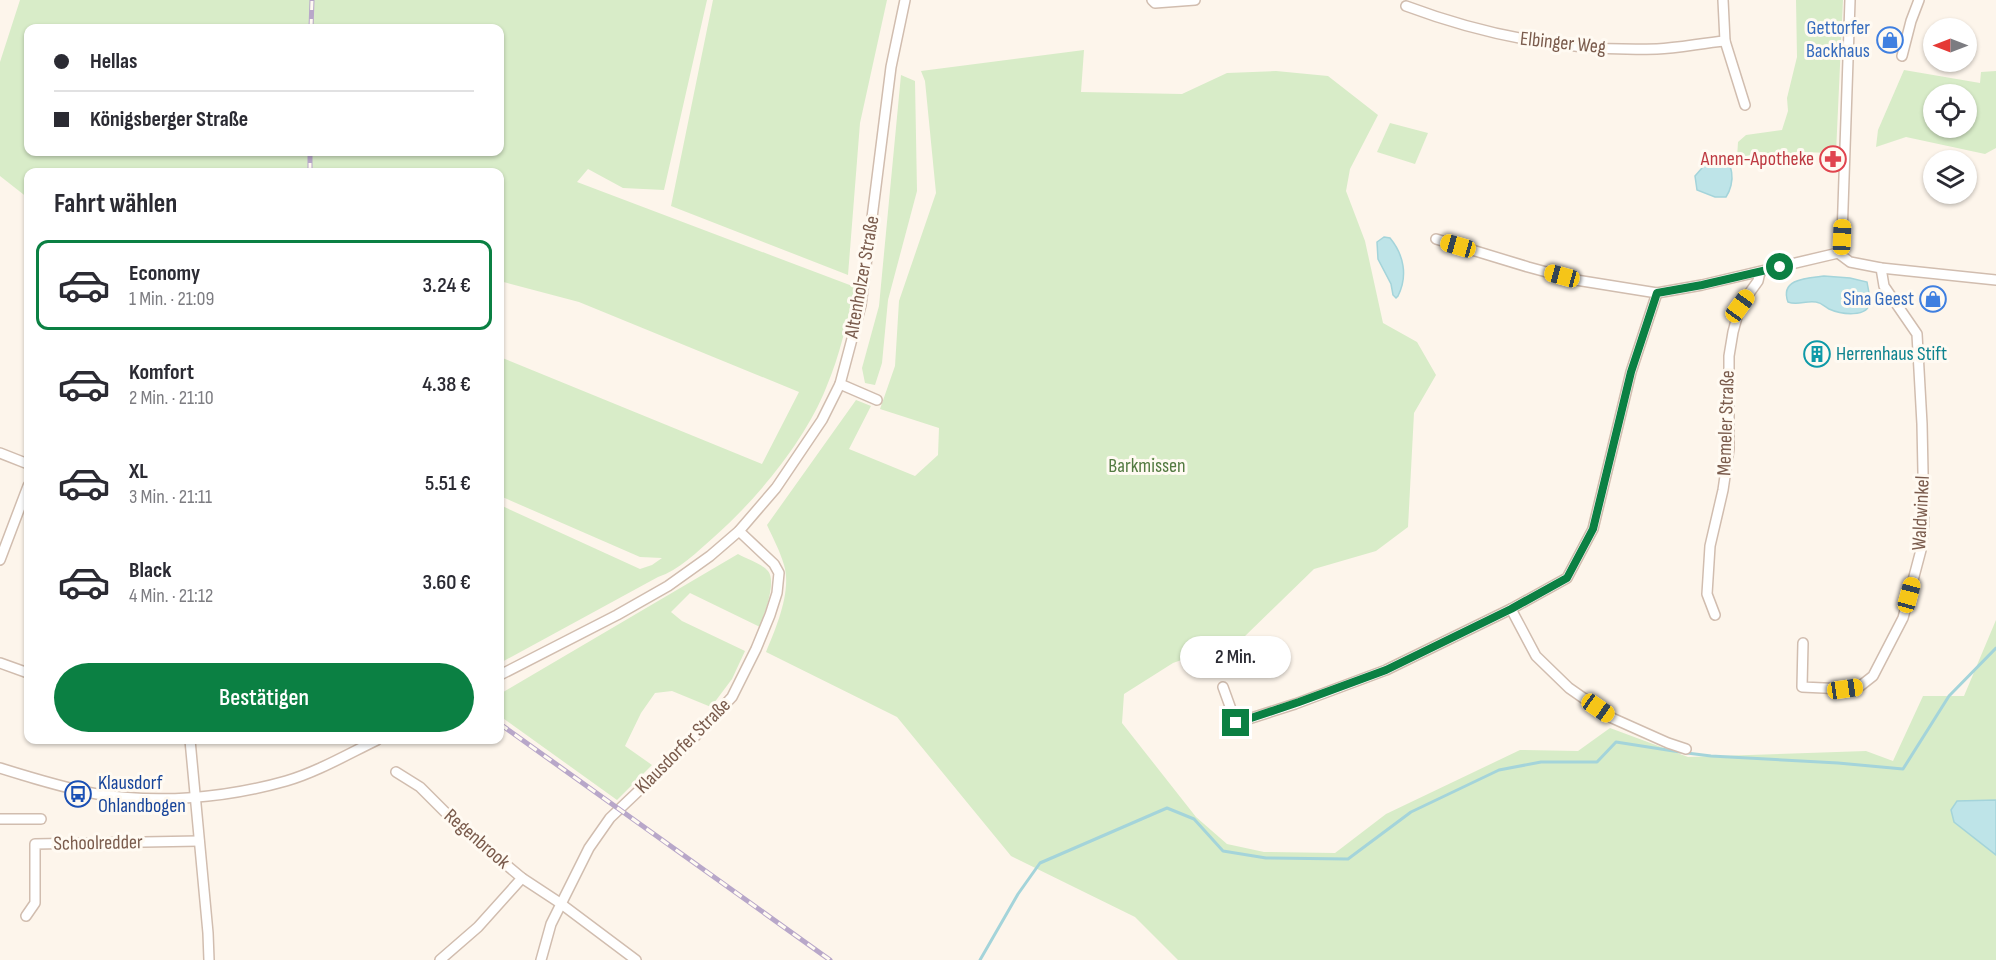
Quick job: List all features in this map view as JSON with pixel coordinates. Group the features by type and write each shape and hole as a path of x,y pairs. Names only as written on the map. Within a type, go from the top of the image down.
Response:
{"street":[{"name":"Altenholzer Straße","path":"504,673 617,615 668,586 710,556 739,531 776,488 822,420 840,384 861,305 891,68 905,0"},
{"path":"1152,0 1155,3 1195,0"},
{"path":"1723,0 1725,41 1745,105"},
{"path":"1838,252 1842,237 1850,0"},
{"path":"1902,56 1919,0"},
{"name":"Elbinger Weg","path":"1406,6 1494,34 1576,46 1660,49 1725,41"},
{"path":"1436,239 1576,280 1657,293 1760,272 1838,252"},
{"path":"1838,252 1850,262 1881,268 1996,280"},
{"name":"Waldwinkel","path":"1803,643 1802,687 1845,689 1859,687 1873,676 1903,618 1921,550 1924,520 1917,334 1884,286 1881,268"},
{"name":"Memeler Straße","path":"1715,615 1707,594 1710,546 1723,490 1729,449 1729,356 1732,332 1740,306 1758,281 1760,272"},
{"path":"1223,687 1236,723 1386,670 1511,609 1567,578 1593,529 1631,372 1657,293"},
{"path":"840,384 876,400"},
{"path":"0,453 24,462"},
{"path":"0,560 24,497"},
{"name":"Klausdorfer Straße","path":"541,960 551,924 560,903 589,848 610,818 689,743 732,697 756,649 771,615 779,573 774,564 739,531"},
{"path":"1511,609 1536,656 1569,688 1612,718 1686,749"},
{"path":"0,663 24,672"},
{"path":"190,744 209,960"},
{"path":"0,768 97,794 134,798 195,797 248,790 288,780 369,744"},
{"name":"Regenbrook","path":"396,772 420,787 455,822 522,878 560,903 636,960"},
{"path":"0,819 41,819"},
{"name":"Schoolredder","path":"26,916 35,903 35,844 199,841"},
{"path":"440,960 478,927 522,878"}],"green space":[{"path":"20,0 707,0 664,190 623,188 588,169 577,182 855,287 843,338 831,376 817,408 778,469 746,506 694,554 673,570 504,661 504,507 640,569 662,558 640,557 504,498 504,359 762,464 799,392 579,302 504,282 504,168 24,168 24,195 0,176 0,62"},
{"path":"713,0 887,0 860,123 848,275 671,206"},
{"path":"1796,0 1843,0 1836,153 1796,152 1793,167 1772,167 1768,158 1755,154 1737,158 1738,142 1746,135 1782,130 1788,111 1787,98 1797,57"},
{"name":"Barkmissen","path":"1084,50 1081,92 1182,94 1227,73 1276,71 1328,76 1378,115 1350,169 1346,191 1365,241 1383,323 1417,342 1436,375 1414,413 1408,527 1376,551 1314,569 1243,638 1173,663 1124,694 1122,723 1196,817 1227,844 1264,852 1335,853 1386,814 1520,750 1578,751 1610,728 1688,757 1866,751 1893,761 1923,696 1964,696 1996,620 1996,960 1178,960 1135,917 1011,856 897,717 766,652 782,609 786,586 784,565 767,525 856,400 871,406 849,449 915,476 938,455 939,428 880,409 895,366 899,301 936,193 925,81 921,71"},
{"path":"1904,70 1980,83 1981,72 1996,71 1996,148 1985,154 1977,152 1977,150 1966,150 1906,137 1876,147 1878,130"},
{"path":"901,75 915,81 917,191 888,300 882,363 875,385 865,383 862,368 879,306"},
{"path":"1390,123 1428,133 1415,164 1377,152"},
{"path":"738,554 768,571 771,583 769,598 760,627 690,593 671,612 682,621 745,651 732,679 711,707 672,691 655,693 641,713 625,746 652,765 617,800 504,719 504,692"}],"water":[{"path":"1714,158 1726,162 1732,172 1731,185 1726,197 1715,197 1697,190 1695,176 1708,161"},
{"path":"1384,237 1390,238 1399,251 1403,266 1403,281 1396,298 1378,259 1377,242"},
{"path":"1824,276 1867,282 1870,301 1865,311 1853,314 1834,311 1816,302 1788,302 1786,294 1791,284"},
{"path":"1996,800 1996,855 1954,822 1951,810 1957,801"}],"waterway":[{"path":"1687,753 1903,769 1949,696 1996,648"},
{"path":"980,960 1018,894 1040,863 1167,808 1194,819 1223,851 1266,858 1348,859 1411,812 1499,770 1541,762 1597,762 1616,742 1680,752"}],"railway":[{"path":"311,24 312,0"},
{"path":"310,156 310,168"},
{"path":"504,727 830,960"}],"place":[{"name":"Gettorfer Backhaus","path":"1890,40"},
{"name":"Annen-Apotheke","path":"1833,159"},
{"name":"Sina Geest","path":"1933,299"},
{"name":"Herrenhaus Stift","path":"1817,354"},
{"name":"Klausdorf Ohlandbogen","path":"78,794"}],"route":[{"path":"1236,723 1386,670 1511,609 1567,578 1593,529 1631,372 1657,293 1780,267"}]}
